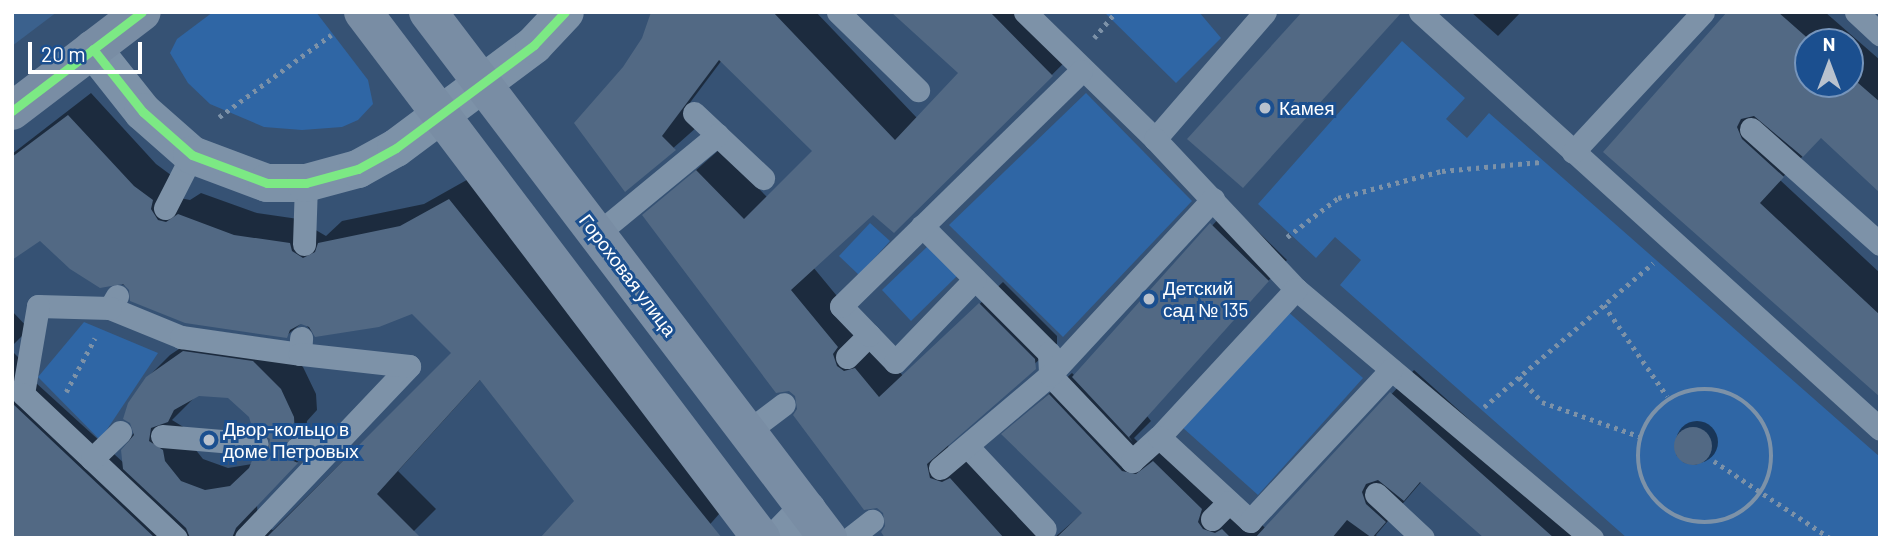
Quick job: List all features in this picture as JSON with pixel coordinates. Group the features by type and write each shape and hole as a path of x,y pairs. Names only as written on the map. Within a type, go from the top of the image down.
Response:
{"main road":[{"path":"12,111 142,12"},
{"name":"Гороховая улица","path":"428,12 818,524"},
{"path":"350,21 440,116 761,538"}],"street":[{"path":"93,49 144,112 192,155 267,183 306,183 359,169 440,116 534,45 565,12"},
{"path":"780,538 818,524"}],"lane":[{"path":"838,12 918,90"},
{"path":"1025,12 1082,71 1155,139 1296,289 1592,538"},
{"path":"1155,139 1265,12"},
{"path":"1420,12 1880,429"},
{"path":"1573,152 1672,59 1703,12"},
{"path":"1856,12 1880,34"},
{"path":"975,279 895,362 841,306 1082,71"},
{"path":"694,113 763,178"},
{"path":"1751,129 1880,244"},
{"path":"597,234 717,135"},
{"path":"164,208 192,155"},
{"path":"304,244 306,183"},
{"path":"940,468 1050,375 1213,199"},
{"path":"922,226 1049,353 1050,375 1132,461 1159,437 1296,289"},
{"path":"176,538 23,394 37,306 113,302 181,337 300,346 409,366 246,538"},
{"path":"846,357 869,335"},
{"path":"1159,437 1250,521 1325,449 1391,370"},
{"path":"747,432 784,404"},
{"path":"92,459 120,432"},
{"path":"162,436 257,444"},
{"path":"968,447 1045,529"},
{"path":"297,448 330,450"},
{"path":"1376,494 1423,538"},
{"path":"1212,519 1229,502"},
{"path":"850,538 872,521"}],"path":[{"path":"219,117 350,21"},
{"path":"1264,254 1338,198 1442,171 1523,167 1573,152"},
{"path":"1462,426 1675,245"},
{"path":"51,421 113,302"},
{"path":"1604,305 1667,396"},
{"path":"1519,377 1542,402 1639,436"},
{"path":"1685,389 1719,389 1747,404 1770,429 1775,464 1762,496 1728,521 1699,524 1655,505 1639,471 1639,436 1667,396 1685,389"},
{"path":"1714,461 1762,496 1830,538"}],"shaded area":[{"path":"12,12 57,12 12,46"},
{"path":"213,12 316,12 368,80 373,104 358,120 342,127 302,130 264,127 210,104 188,83 170,53 177,39"},
{"path":"1104,12 1199,12 1221,38 1176,83"},
{"path":"1402,41 1465,98 1446,119 1467,138 1489,113 1880,457 1880,538 1627,538 1340,285 1361,260 1335,237 1316,258 1258,204","holes":["1689,427 1701,429 1712,448 1707,459 1696,465 1684,463 1676,455 1679,433"]},
{"path":"1086,93 1192,201 1063,337 949,225"},
{"path":"870,223 890,241 859,275 839,256"},
{"path":"929,245 958,275 911,321 882,290"},
{"path":"1286,310 1363,378 1258,495 1182,427"},
{"path":"84,322 158,353 100,440 38,377"}],"building":[{"path":"651,12 773,12 895,140 958,73 891,12 990,12 1053,76 894,233 873,215 791,290 838,347 833,354 837,366 844,371 855,368 879,397 979,303 1035,359 1036,369 927,464 930,478 942,482 950,478 1004,538 885,538 881,532 885,526 883,513 877,508 864,510 793,415 797,409 795,396 789,391 776,393 642,215 696,170 744,219 812,151 719,60 662,136 676,150 625,192 574,123 623,67 642,38"},
{"name":"Камея","path":"1302,12 1402,12 1243,188 1187,139"},
{"path":"1727,12 1778,12 1796,28 1794,28 1794,98 1864,98 1864,88 1880,102 1880,193 1821,138 1803,157 1754,116 1741,119 1737,127 1742,139 1784,177 1760,203 1880,315 1880,397 1603,152"},
{"path":"68,115 134,186 153,200 151,209 158,220 166,222 178,214 234,235 290,243 292,251 303,258 315,252 318,243 400,226 449,199 722,538 540,538 574,501 480,380 377,494 421,538 266,538 451,353 412,314 379,327 315,337 309,327 301,324 290,330 287,338 185,323 130,301 129,290 123,284 100,288 70,269 40,241 12,260 12,157"},
{"path":"1210,223 1269,281 1129,437 1133,442 1072,377"},
{"path":"183,351 253,361 281,389 294,417 295,434 283,448 289,459 298,463 236,528 232,538 190,538 186,528 123,469 121,450 134,435 130,423 123,419 128,403 146,377","holes":["199,396 228,398 249,417 253,430 270,439 268,452 253,458 249,468 230,486 205,490 181,481 165,461 163,450 149,441 151,428 168,422 174,410"]},
{"path":"1390,392 1554,538 1484,538 1420,482 1404,501 1378,480 1366,484 1362,492 1366,504 1386,522 1372,538 1347,520 1332,538 1255,538"},
{"path":"1049,394 1122,471 1136,474 1153,461 1202,509 1198,522 1203,529 1215,533 1222,529 1231,538 1056,538 1082,513 1001,434"},
{"path":"13,404 155,538 12,538"},
{"path":"1693,427 1706,433 1712,446 1706,459 1693,465 1680,459 1674,446 1680,433"}],"cycle path":[{"path":"12,111 142,12"},
{"path":"93,49 143,112 192,155 267,183 306,183 358,169 396,148 534,45 565,12"}],"place":[{"name":"Камея","path":"1265,108"},
{"name":"Детский сад № 135","path":"1149,299"},
{"name":"Двор-кольцо в доме Петровых","path":"209,440"}]}
